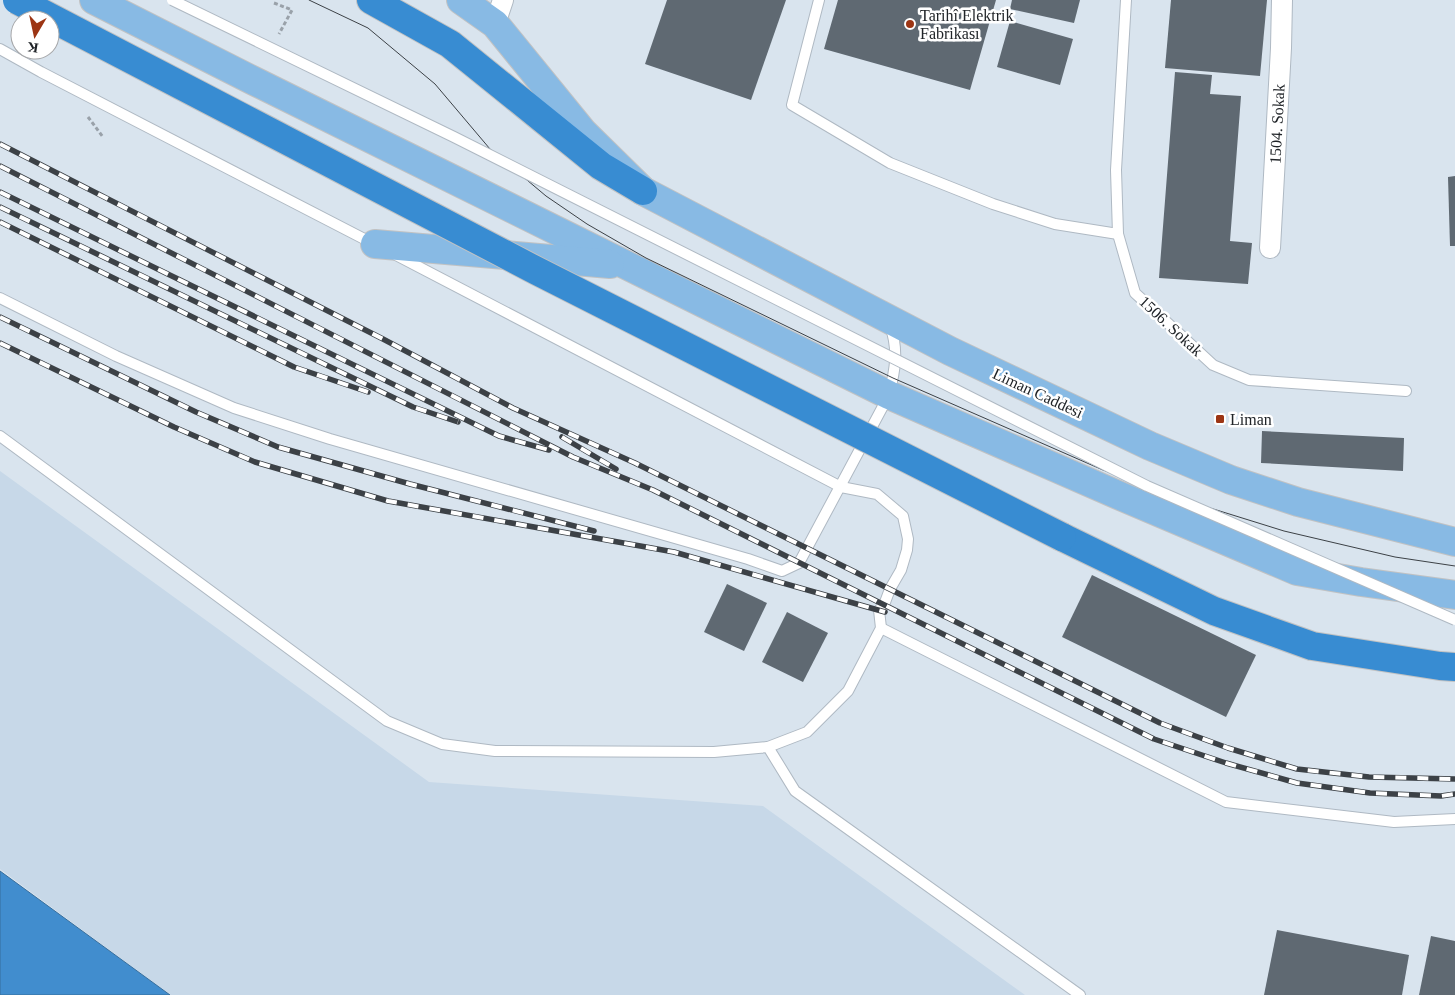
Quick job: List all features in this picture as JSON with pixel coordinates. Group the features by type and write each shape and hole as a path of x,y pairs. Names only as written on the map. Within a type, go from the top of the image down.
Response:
{"highway":[{"path":"17,0 537,271 1062,537 1214,611 1312,646 1440,666 1455,666"},
{"path":"371,0 450,44 601,166 643,191"}],"main road":[{"path":"94,0 889,395 1297,571 1455,595"},
{"name":"Liman Caddesi","path":"461,0 500,12 583,132 643,191 967,360 1150,446 1231,480 1298,502 1455,542"},
{"path":"375,244 626,266"}],"street":[{"name":"1504. Sokak","path":"1270,248 1282,48 1282,0"}],"lane":[{"path":"172,0 454,137 1147,486 1455,620"},
{"path":"819,0 792,105 890,163 993,204 1054,224 1118,234"},
{"name":"1506. Sokak","path":"1126,0 1116,170 1118,234 1135,293 1213,365 1249,380 1406,391"},
{"path":"0,50 841,487 877,494 903,516 908,539 907,550 901,570 890,589 884,605 879,610 881,628 848,692 807,732 768,747 714,752 495,751 442,744 387,721 0,436"},
{"path":"0,298 116,356 234,408 330,439 748,559 782,571 800,564 889,395 896,368 894,336 887,319"},
{"path":"881,628 1226,802 1394,822 1455,819"},
{"path":"768,747 795,791 1080,995"}],"shaded area":[{"path":"0,471 429,782 763,806 1025,995 170,995 0,869"}],"water":[{"path":"0,871 170,995 0,995"}],"building":[{"path":"667,0 786,0 751,100 645,64"},
{"name":"Tarihî Elektrik Fabrikası","path":"838,0 996,0 970,90 824,49"},
{"path":"1012,0 1080,0 1074,23 1010,9"},
{"path":"1171,0 1267,0 1260,76 1165,68"},
{"path":"1010,21 1073,39 1060,85 997,67"},
{"path":"1175,72 1212,75 1210,94 1241,96 1230,241 1252,243 1248,284 1159,278"},
{"path":"1455,176 1455,246 1450,246 1448,177"},
{"path":"1262,431 1404,438 1403,471 1261,463"},
{"path":"1092,575 1256,655 1226,717 1062,637"},
{"path":"727,584 767,603 744,651 704,632"},
{"path":"787,612 828,633 803,682 762,662"},
{"path":"1277,930 1409,955 1402,995 1264,995"},
{"path":"1431,936 1455,941 1455,995 1419,995"}],"tram line":[{"path":"309,0 368,28 435,84 490,149 546,196 587,224 646,258 893,378 1103,470 1194,503 1284,531 1395,557 1455,566"}],"railway":[{"path":"0,144 383,339 513,408 635,463 1160,723 1228,748 1297,769 1369,777 1455,779"},
{"path":"0,166 573,457 653,490 1154,739 1226,763 1297,783 1370,793 1441,796 1455,794"},
{"path":"0,192 499,436 549,450"},
{"path":"0,207 413,407 458,422"},
{"path":"0,222 294,367 368,392"},
{"path":"0,317 196,412 278,447 410,484 594,531"},
{"path":"0,343 174,427 255,462 388,501 674,552 885,612"},
{"path":"562,437 616,469"}],"place":[{"name":"Tarihî Elektrik Fabrikası","path":"910,24"},
{"name":"Liman","path":"1220,419"}]}
